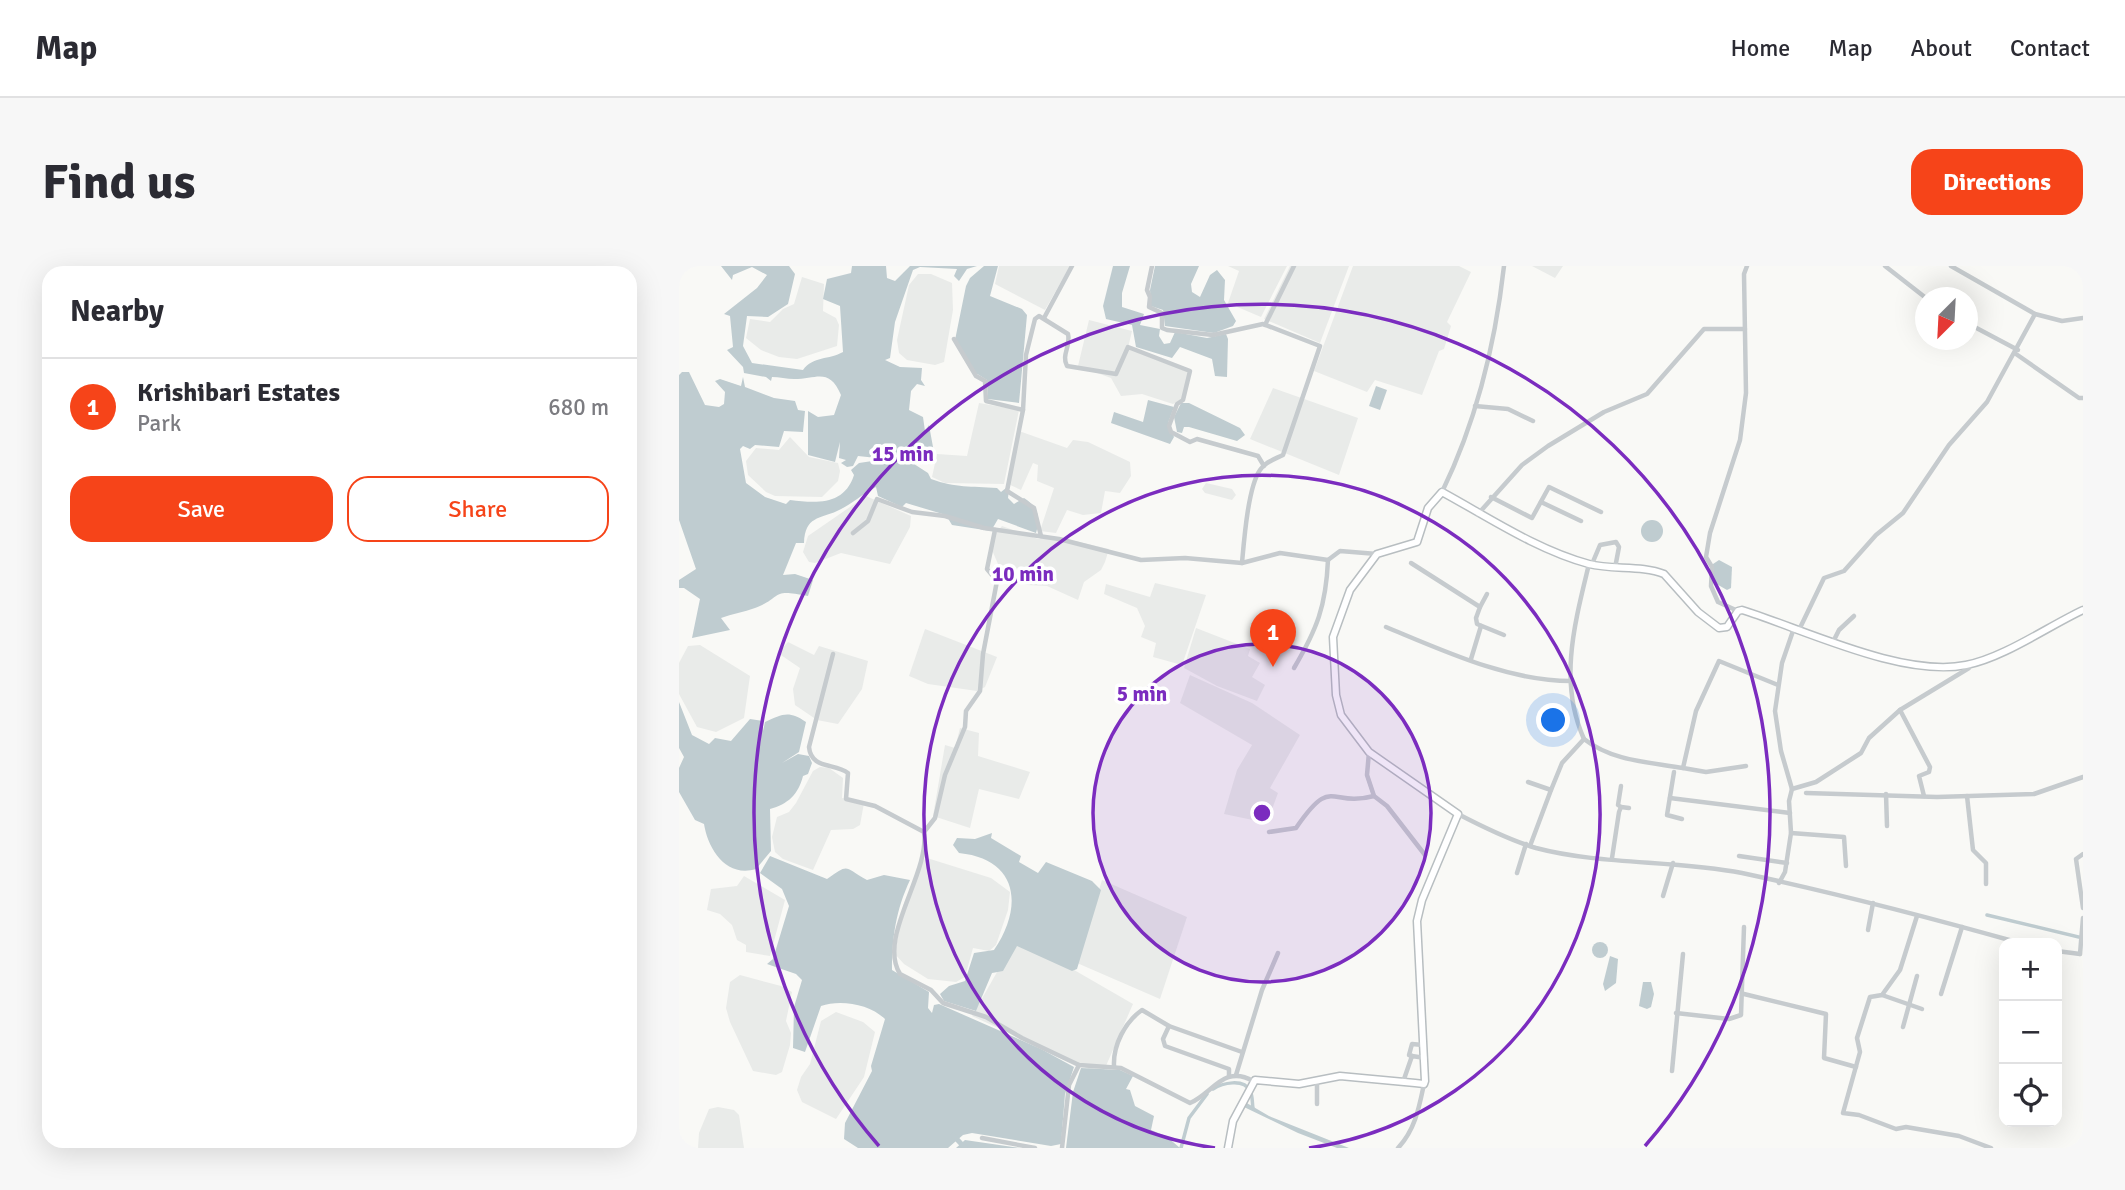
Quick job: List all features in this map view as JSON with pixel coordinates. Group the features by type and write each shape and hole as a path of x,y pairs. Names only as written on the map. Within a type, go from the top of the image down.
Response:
{"main road":[{"path":"1228,1148 1230,1132 1252,1082 1299,1084 1340,1076 1424,1084 1424,1017 1416,951 1417,921 1422,900 1458,814 1369,752 1346,725 1338,706 1333,637 1350,590 1377,554 1417,542 1429,509 1442,492 1476,513 1591,564 1664,573 1714,626 1727,627 1738,611 1833,642 1910,663 1946,668 1969,665 2083,610"}],"street":[{"path":"1044,318 1072,266"},
{"path":"1152,266 1146,290 1150,297 1149,307 1162,313 1162,328 1213,335 1265,325 1320,346 1283,455 1264,466 1255,481 1245,522 1242,563"},
{"path":"1265,325 1294,266"},
{"path":"1442,492 1463,450 1493,347 1504,266"},
{"path":"1738,611 1718,602 1711,586 1712,567 1706,556 1710,533 1740,440 1746,393 1744,274 1747,266"},
{"path":"1885,266 1915,289"},
{"path":"1951,266 2035,314 2062,321 2083,318"},
{"path":"1779,883 1787,863 1792,789 1781,751 1775,711 1778,685 1796,629 1825,578 1844,571 1876,535 1903,513 1949,445 1987,402 2017,352 2035,314"},
{"path":"1041,536 1034,508 1007,491 1023,410 1031,333 1035,319 1039,316 1068,334 1064,357 1067,366 1116,374 1128,347 1190,371 1183,400 1177,404 1169,426 1171,432 1190,442 1197,439 1258,456 1264,466"},
{"path":"1476,513 1522,465 1548,446 1604,412 1647,394 1704,328 1745,329"},
{"path":"1978,329 2017,352 2083,398"},
{"path":"954,339 976,376 985,381 986,401 1023,410"},
{"path":"1475,406 1508,409 1533,421"},
{"path":"1491,497 1532,518 1549,487 1601,512"},
{"path":"853,533 867,521 877,499 912,512 945,516 995,530 1041,536 1141,559 1185,558 1242,563 1280,553 1328,560 1340,551 1377,554"},
{"path":"1541,502 1581,521"},
{"path":"995,530 988,569 997,581 983,654 980,691 966,711 965,727 945,775 935,818 924,832 925,848 910,899 903,909 895,947 898,972 931,990 943,1003 986,1017 1022,1038 1079,1065 1114,1066 1144,1078 1189,1103 1213,1084 1233,1076 1252,1082"},
{"path":"1615,568 1619,547 1616,542 1600,545 1591,564 1573,627 1569,661 1575,719 1584,739 1613,756 1706,772 1746,766"},
{"path":"1294,668 1312,638 1323,610 1328,560"},
{"path":"1411,563 1481,607"},
{"path":"1487,594 1476,622 1504,635"},
{"path":"1833,642 1839,630 1854,616"},
{"path":"1471,659 1481,626"},
{"path":"1386,627 1471,659 1547,681 1571,681"},
{"path":"833,654 809,747 811,757 816,762 848,773 846,799 875,806 924,832"},
{"path":"1683,768 1696,711 1718,661 1778,685"},
{"path":"1792,789 1816,782 1861,753 1868,738 1900,710 1969,668 1969,665"},
{"path":"1900,710 1930,767 1929,772 1919,776 1924,796"},
{"path":"1517,873 1562,764 1584,739"},
{"path":"1369,752 1367,775 1374,796 1387,806 1425,855"},
{"path":"1674,772 1667,815 1682,819"},
{"path":"1806,793 1967,796 2044,792 2083,777"},
{"path":"1528,782 1551,790"},
{"path":"1612,858 1621,807 1618,805 1621,786"},
{"path":"1269,832 1296,828 1322,797 1335,794 1363,799 1374,796"},
{"path":"1886,794 1887,826"},
{"path":"1967,796 1973,850 1986,863 1986,884"},
{"path":"1670,798 1790,814"},
{"path":"1621,807 1629,808"},
{"path":"1458,814 1528,845 1567,854 1673,863 1739,873 1873,903 2002,938"},
{"path":"1791,833 1844,837 1846,866"},
{"path":"2083,854 2076,859 2083,908"},
{"path":"1739,856 1787,863"},
{"path":"1663,896 1673,863"},
{"path":"1868,930 1873,903"},
{"path":"1882,995 1900,970 1917,916"},
{"path":"2062,952 2082,954 2079,945 2083,918"},
{"path":"1676,1013 1733,1018 1741,1015 1744,994 1744,927"},
{"path":"1941,994 1953,948 1956,948 1962,927"},
{"path":"1233,1076 1278,953"},
{"path":"1672,1071 1683,954"},
{"path":"1903,1027 1917,976"},
{"path":"1744,994 1826,1014 1824,1058 1856,1068"},
{"path":"1922,1009 1882,995 1870,997 1857,1038 1861,1048 1843,1110 1845,1114 1859,1115 1896,1129 1906,1127 1959,1136 1991,1148"},
{"path":"1114,1066 1116,1047 1136,1014 1142,1010 1169,1026 1242,1052"},
{"path":"1169,1026 1163,1039 1165,1046 1229,1069 1233,1076"},
{"path":"1412,1056 1409,1055 1412,1044 1424,1045"},
{"path":"1412,1056 1425,1058"},
{"path":"1403,1082 1412,1056"},
{"path":"1062,1148 1069,1085 1079,1065"},
{"path":"1317,1081 1317,1104"},
{"path":"1398,1148 1408,1139 1413,1128 1424,1084"},
{"path":"982,1138 1035,1148"}],"shaded area":[{"path":"721,266 789,266 795,274 788,304 768,317 747,316 743,346 752,363 803,370 811,362 843,352 840,306 823,299 827,279 851,273 852,266 886,266 887,278 895,281 910,266 977,266 967,269 959,281 954,276 957,269 920,267 913,270 895,322 890,358 885,360 900,367 922,368 921,380 925,386 917,384 911,391 909,410 923,417 925,431 929,425 933,447 931,450 918,445 914,464 928,473 931,479 940,482 997,488 1001,492 1006,488 1009,490 1008,498 1014,504 1024,498 1037,513 1036,533 998,519 991,531 952,525 946,515 906,503 902,507 878,496 876,487 842,509 810,523 804,543 796,543 783,575 795,574 813,580 808,596 782,593 755,608 721,618 730,630 692,638 700,599 684,588 679,588 679,580 696,569 679,520 679,375 682,372 689,372 705,405 719,407 724,404 725,392 715,381 720,379 741,386 743,377 745,387 774,398 795,401 798,410 805,411 803,432 784,431 779,447 755,445 750,449 743,446 740,449 746,483 765,497 786,504 790,500 828,500 843,492 849,485 854,475 851,470 859,463 886,459 858,456 853,466 847,467 841,463 846,460 839,458 840,442 835,462 808,455 808,411 818,417 834,415 841,395 832,381 822,376 794,379 772,377 771,381 766,377 744,373 743,367 727,350 733,347 730,316 724,314 757,288 767,275 752,267 733,275 732,280"},
{"path":"984,266 998,266 990,296 1022,309 1027,315 1019,403 988,399 987,380 974,372 955,340 966,286 970,278"},
{"path":"999,266 1070,266 1045,310 995,284"},
{"path":"1113,266 1130,266 1122,293 1122,307 1144,314 1140,325 1160,329 1159,336 1164,344 1170,343 1175,332 1207,338 1226,334 1227,377 1215,376 1212,359 1180,347 1172,358 1136,347 1132,325 1106,319 1103,306"},
{"path":"1155,266 1199,266 1191,284 1192,292 1200,297 1210,275 1217,270 1225,280 1224,300 1236,321 1233,326 1214,333 1165,326 1163,310 1151,306 1150,290"},
{"path":"1228,266 1287,266 1261,317 1228,303 1239,271"},
{"path":"1290,266 1349,266 1320,343 1264,319"},
{"path":"1353,266 1459,266 1471,272 1447,322 1451,326 1444,349 1439,351 1422,395 1375,380 1367,392 1314,371"},
{"path":"1532,266 1563,266 1555,278"},
{"path":"918,274 931,274 952,283 953,310 944,362 935,365 907,360 899,353 897,340 909,285"},
{"path":"802,277 824,284 823,311 836,318 839,325 837,346 797,359 779,357 761,350 746,338 750,319 770,322 783,309 794,304"},
{"path":"1089,320 1132,331 1128,348 1188,372 1182,399 1173,404 1142,394 1121,396 1111,378 1078,366"},
{"path":"1376,386 1387,390 1380,410 1369,406"},
{"path":"1273,388 1358,418 1339,475 1250,439"},
{"path":"1148,400 1174,407 1168,423 1174,437 1170,444 1111,423 1114,412 1143,422"},
{"path":"979,403 1019,410 1004,484 945,483 932,477 937,454 967,456"},
{"path":"1181,403 1189,403 1240,428 1245,435 1237,441 1189,427 1184,427 1182,433 1177,432 1174,417"},
{"path":"1019,431 1067,448 1073,440 1088,442 1130,462 1131,476 1120,493 1105,491 1101,513 1083,515 1067,510 1056,533 1040,531 1054,488 1037,481 1038,465 1033,463 1021,490 1008,484"},
{"path":"790,437 809,457 838,463 838,481 822,497 775,496 766,492 748,475 746,461 756,448 779,450"},
{"path":"1206,483 1232,489 1236,495 1232,500 1205,493 1202,489"},
{"path":"866,496 911,516 910,527 890,564 841,553 815,563 809,562 803,552 808,536"},
{"path":"1648,520 1656,520 1663,527 1663,535 1656,542 1648,542 1641,535 1641,527"},
{"path":"1002,526 1038,539 1058,537 1109,549 1101,570 1084,582 1078,600 1047,586 1027,585 1001,571 992,550 993,537"},
{"path":"1719,560 1732,567 1731,588 1727,590 1713,582 1713,564"},
{"path":"1155,583 1206,595 1182,665 1153,657 1156,643 1141,637 1145,626 1137,608 1104,594 1106,584 1150,597"},
{"path":"1196,628 1250,649 1248,656 1260,663 1252,677 1265,685 1257,701 1217,686 1184,668"},
{"path":"925,629 997,657 985,687 977,691 928,684 909,676"},
{"path":"788,642 814,655 819,646 868,661 862,689 838,724 817,720 795,705 793,689 800,668 778,653"},
{"path":"700,645 750,676 744,718 716,732 697,727 679,694 679,663 688,646"},
{"path":"1190,675 1252,703 1300,735 1270,788 1278,793 1267,823 1224,814 1237,770 1252,745 1180,703"},
{"path":"679,702 692,735 709,744 715,738 731,741 750,719 763,721 763,731 765,722 781,715 795,716 806,722 799,752 782,763 798,754 809,756 812,763 808,774 803,776 791,798 770,809 771,851 756,869 736,869 720,859 714,852 704,824 695,820 679,792 679,768 684,757 679,748"},
{"path":"960,728 979,733 978,756 1030,772 1019,799 979,789 970,828 933,816 945,745 955,748"},
{"path":"820,767 829,768 843,778 842,798 864,803 860,825 853,829 831,830 813,870 783,859 775,852 772,837 777,817 789,812 813,771"},
{"path":"992,833 991,838 1021,856 1019,862 1038,873 1046,862 1092,881 1101,890 1077,969 1072,971 1017,946 1003,971 992,973 976,1011 944,1001 940,994 949,986 965,981 974,953 994,950 1009,917 1012,902 1010,887 994,864 979,857 959,853 953,845 957,838 975,839"},
{"path":"770,856 827,879 847,869 867,880 884,875 910,880 896,924 892,970 929,992 928,1008 932,1013 934,1005 939,1004 1041,1049 1074,1067 1065,1094 1061,1144 1051,1146 972,1133 963,1135 948,1148 858,1148 844,1139 845,1123 872,1071 871,1066 885,1019 855,1004 821,1006 805,1052 793,1048 794,1007 802,980 796,974 767,964 773,959 789,906 782,889 760,873"},
{"path":"927,858 991,878 1010,892 1008,910 996,945 989,951 973,948 965,977 956,982 928,979 904,964 895,954 903,906 921,862"},
{"path":"744,876 785,900 770,956 746,952 746,945 737,940 732,925 720,914 707,910 711,889 737,886"},
{"path":"1102,880 1187,917 1160,999 1077,963"},
{"path":"1017,937 1133,1004 1102,1075 972,1016"},
{"path":"1600,942 1606,944 1606,956 1600,958 1594,956 1592,950 1594,944"},
{"path":"1610,956 1618,959 1616,983 1605,991 1603,984"},
{"path":"740,975 781,986 792,992 786,1021 791,1033 790,1045 782,1072 776,1075 753,1071 730,1022 726,1008 730,982"},
{"path":"1643,982 1651,982 1654,994 1651,1007 1647,1009 1639,1006"},
{"path":"836,1012 863,1022 875,1032 864,1077 836,1119 802,1102 797,1090 801,1077 810,1064 821,1021"},
{"path":"1081,1068 1120,1070 1133,1076 1126,1089 1130,1090 1135,1106 1154,1116 1151,1130 1166,1136 1180,1148 1066,1148 1073,1092"},
{"path":"1245,1102 1269,1116 1349,1148 1337,1148 1298,1133 1244,1107"},
{"path":"718,1107 734,1110 739,1115 744,1148 698,1148 699,1133 709,1109"},
{"path":"965,1140 1020,1148 956,1148"}],"waterway":[{"path":"1987,915 2083,938"},
{"path":"1213,1089 1227,1084 1243,1084 1251,1093 1253,1108"},
{"path":"1181,1148 1189,1118 1207,1094"},
{"path":"953,1135 965,1148"}],"place":[{"name":"Krishibari Estates","path":"1273,667"}]}
